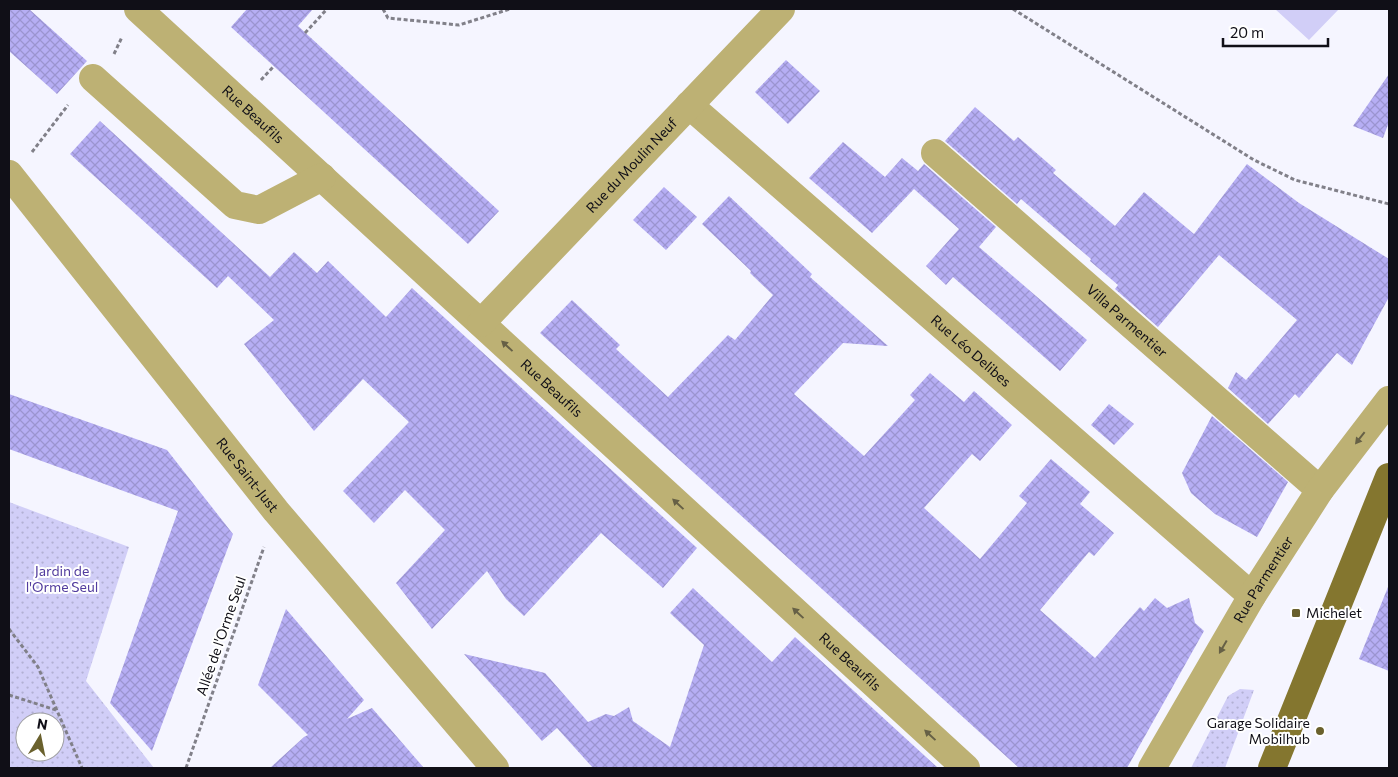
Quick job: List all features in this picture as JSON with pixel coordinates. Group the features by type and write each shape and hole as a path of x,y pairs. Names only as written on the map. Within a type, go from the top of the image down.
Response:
{"main road":[{"path":"1272,768 1389,477"}],"street":[{"name":"Rue Beaufils","path":"138,9 966,768"},
{"name":"Rue du Moulin Neuf","path":"481,323 781,9"},
{"path":"93,78 235,205 259,210 322,177"},
{"name":"Rue Léo Delibes","path":"689,105 1252,596"},
{"name":"Villa Parmentier","path":"935,153 1320,490"},
{"name":"Rue Saint-Just","path":"11,176 276,511 495,768"},
{"name":"Rue Parmentier","path":"1152,768 1252,596 1320,490 1389,400"}],"path":[{"path":"305,33 327,9"},
{"path":"383,9 388,18 459,25 510,9"},
{"path":"1013,9 1254,160 1295,180 1389,204"},
{"path":"11,176 68,105"},
{"name":"Allée de l'Orme Seul","path":"186,768 276,511"},
{"path":"9,630 38,668 82,768"},
{"path":"9,695 57,710"}],"green space":[{"path":"1275,9 1339,9 1309,40"},
{"name":"Jardin de l'Orme Seul","path":"9,502 129,547 86,681 154,768 9,768"},
{"path":"1240,689 1254,690 1225,768 1191,768 1228,696"},
{"path":"9,711 15,713 15,722 9,738"}],"building":[{"path":"9,9 29,9 87,61 57,94 9,51"},
{"path":"247,9 313,9 298,26 499,211 468,244 231,27"},
{"path":"786,60 820,91 788,124 755,92"},
{"path":"1389,74 1389,122 1383,138 1353,126"},
{"path":"975,107 1014,141 1018,137 1056,170 1053,173 1115,226 1144,192 1194,234 1247,164 1299,203 1389,259 1389,297 1352,365 1337,353 1299,398 1295,394 1268,424 1228,388 1236,372 1246,380 1297,320 1219,255 1158,327 1115,289 1118,285 1090,261 1091,259 1021,199 1017,204 945,141"},
{"path":"100,121 270,277 294,252 317,273 328,261 386,317 412,288 697,548 663,588 601,533 524,616 506,599 487,571 432,629 396,583 445,530 405,490 374,523 343,491 409,422 363,379 314,431 244,344 274,320 228,276 217,288 70,154"},
{"path":"843,142 885,177 902,158 918,171 924,164 996,227 979,247 1087,340 1060,371 953,277 946,285 926,266 959,229 914,189 872,233 809,178"},
{"path":"664,187 697,217 666,250 633,220"},
{"path":"729,196 812,274 810,277 888,346 843,343 794,394 864,456 915,400 910,395 930,373 964,402 974,391 1012,425 980,461 972,454 924,508 980,559 1027,503 1019,496 1051,459 1090,492 1080,504 1114,533 1094,556 1089,552 1040,610 1095,658 1140,607 1144,611 1155,598 1167,608 1189,598 1195,623 1204,631 1127,768 1019,768 540,333 572,300 620,345 616,349 668,397 728,335 735,340 773,295 702,224"},
{"path":"9,394 167,450 233,534 152,751 110,703 178,511 9,449"},
{"path":"1109,404 1134,424 1114,445 1091,425"},
{"path":"1212,416 1288,482 1257,537 1215,514 1191,493 1182,473"},
{"path":"693,588 772,662 795,637 938,768 593,768 557,728 542,741 464,654 545,673 588,722 606,714 614,716 629,707 633,721 670,747 704,645 670,613"},
{"path":"1389,588 1389,671 1359,659"},
{"path":"286,609 364,700 347,719 372,708 424,768 270,768 308,735 258,685"}],"place":[{"name":"Michelet","path":"1296,613"},
{"name":"Garage Solidaire Mobilhub","path":"1320,731"}]}
